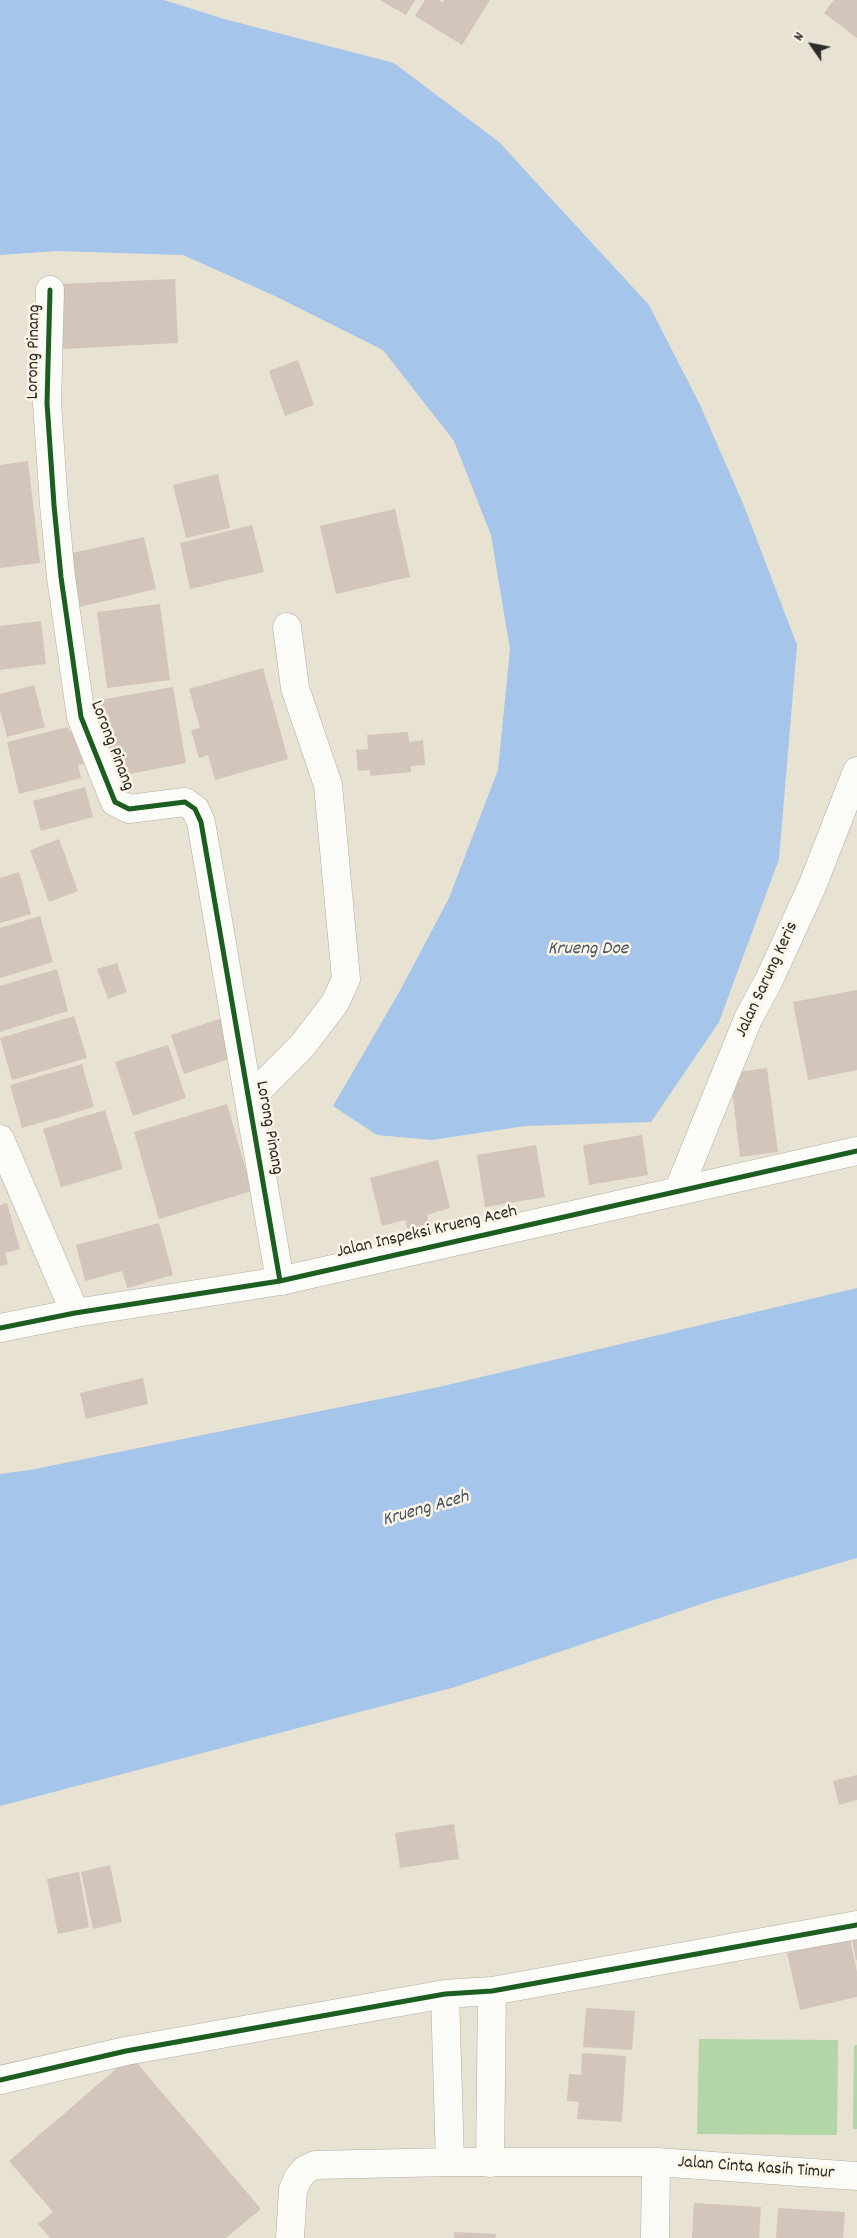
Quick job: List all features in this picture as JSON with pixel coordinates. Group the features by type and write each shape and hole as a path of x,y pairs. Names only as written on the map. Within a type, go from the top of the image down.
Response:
{"street":[{"name":"Lorong Pinang","path":"50,290 47,403 54,505 61,577 81,716 115,802 129,809 186,802 195,810 201,822 280,1281"},
{"path":"249,1099 302,1046 335,1003 346,979 328,785 295,688 287,626"},
{"name":"Jalan Sarung Keris","path":"679,1189 748,1019 769,980 812,884 857,771"},
{"path":"0,1139 75,1313"},
{"name":"Jalan Inspeksi Krueng Aceh","path":"0,1328 75,1313 280,1281 679,1189 857,1151"},
{"path":"0,2080 126,2051 445,1994 492,1991 857,1925"},
{"path":"490,2163 492,1991"},
{"path":"445,1994 450,2162"},
{"name":"Jalan Cinta Kasih Timur","path":"290,2238 292,2190 298,2178 305,2170 315,2165 450,2162 656,2162 857,2176"},
{"path":"655,2238 656,2162"}],"green space":[{"path":"699,2039 838,2040 837,2135 697,2134"},
{"path":"854,2045 857,2045 857,2129 853,2129"}],"water":[{"name":"Krueng Doe","path":"0,0 164,0 224,19 394,63 499,142 649,305 701,407 744,506 797,645 779,859 719,1022 651,1122 525,1126 432,1140 377,1135 333,1106 401,989 449,898 498,770 510,649 491,535 454,441 383,350 275,296 183,255 57,251 0,255"},
{"name":"Krueng Aceh","path":"857,1288 857,1558 710,1601 455,1687 0,1806 0,1474 30,1470 439,1387"}],"building":[{"path":"380,0 415,0 406,15"},
{"path":"425,0 439,0 443,3 444,0 490,0 462,45 415,16"},
{"path":"834,0 857,0 857,38 824,13"},
{"path":"175,279 178,343 62,349 60,284"},
{"path":"298,360 314,405 285,416 269,371"},
{"path":"28,461 40,563 0,568 0,465"},
{"path":"218,474 230,528 186,538 173,485"},
{"path":"395,509 410,577 336,594 320,526"},
{"path":"252,525 264,572 190,589 180,543"},
{"path":"144,537 156,589 80,607 68,554"},
{"path":"160,604 170,680 107,688 97,612"},
{"path":"41,621 46,664 0,670 0,626"},
{"path":"263,668 288,759 215,780 208,755 199,758 191,730 200,728 189,689"},
{"path":"34,685 45,727 7,737 0,710 0,694"},
{"path":"173,687 186,763 114,777 100,700"},
{"path":"68,727 70,732 82,728 91,762 78,765 81,778 19,794 7,742"},
{"path":"408,732 409,742 423,740 425,765 411,766 411,772 370,776 370,770 358,771 356,750 368,749 367,735"},
{"path":"85,787 93,817 41,831 33,801"},
{"path":"59,839 78,891 49,902 30,850"},
{"path":"19,872 31,914 0,923 0,878"},
{"path":"40,916 53,962 0,978 0,928"},
{"path":"117,963 127,992 108,999 97,969"},
{"path":"57,969 68,1011 0,1032 0,986"},
{"path":"857,990 857,1070 808,1080 793,1002"},
{"path":"74,1016 87,1058 12,1080 0,1038"},
{"path":"222,1018 235,1057 184,1074 171,1035"},
{"path":"168,1045 186,1098 133,1116 115,1062"},
{"path":"82,1064 94,1107 22,1128 10,1085"},
{"path":"767,1068 778,1152 740,1157 730,1073"},
{"path":"227,1104 252,1191 159,1219 134,1132"},
{"path":"105,1110 123,1169 61,1187 43,1129"},
{"path":"642,1135 648,1175 589,1185 583,1145"},
{"path":"536,1145 545,1197 485,1207 477,1155"},
{"path":"438,1160 450,1208 427,1215 429,1224 408,1230 405,1220 382,1226 370,1178"},
{"path":"7,1203 20,1249 5,1253 8,1264 0,1266 0,1205"},
{"path":"159,1223 173,1275 127,1288 122,1271 85,1281 76,1245"},
{"path":"143,1378 148,1404 86,1419 80,1393"},
{"path":"857,1775 857,1800 839,1805 833,1781"},
{"path":"454,1824 459,1859 400,1868 395,1833"},
{"path":"110,1865 122,1922 93,1929 81,1872"},
{"path":"79,1872 89,1927 58,1934 47,1879"},
{"path":"850,1939 857,1972 857,1997 800,2010 787,1953"},
{"path":"857,1939 857,1960 856,1960 852,1940"},
{"path":"586,2008 635,2011 632,2050 583,2047"},
{"path":"582,2053 626,2056 622,2122 577,2119 579,2102 567,2101 569,2074 581,2075"},
{"path":"131,2056 261,2209 226,2238 50,2238 38,2224 53,2212 9,2161"},
{"path":"694,2203 761,2207 759,2238 692,2238"},
{"path":"778,2208 845,2212 843,2238 776,2238"},
{"path":"454,2232 496,2234 495,2238 454,2238"}],"cycle path":[{"path":"50,290 47,403 54,505 61,577 81,717 115,802 129,809 185,802 195,809 201,822 280,1281"},
{"path":"0,1328 75,1313 280,1281 857,1151"},
{"path":"0,2080 126,2051 445,1994 492,1991 857,1925"}]}
